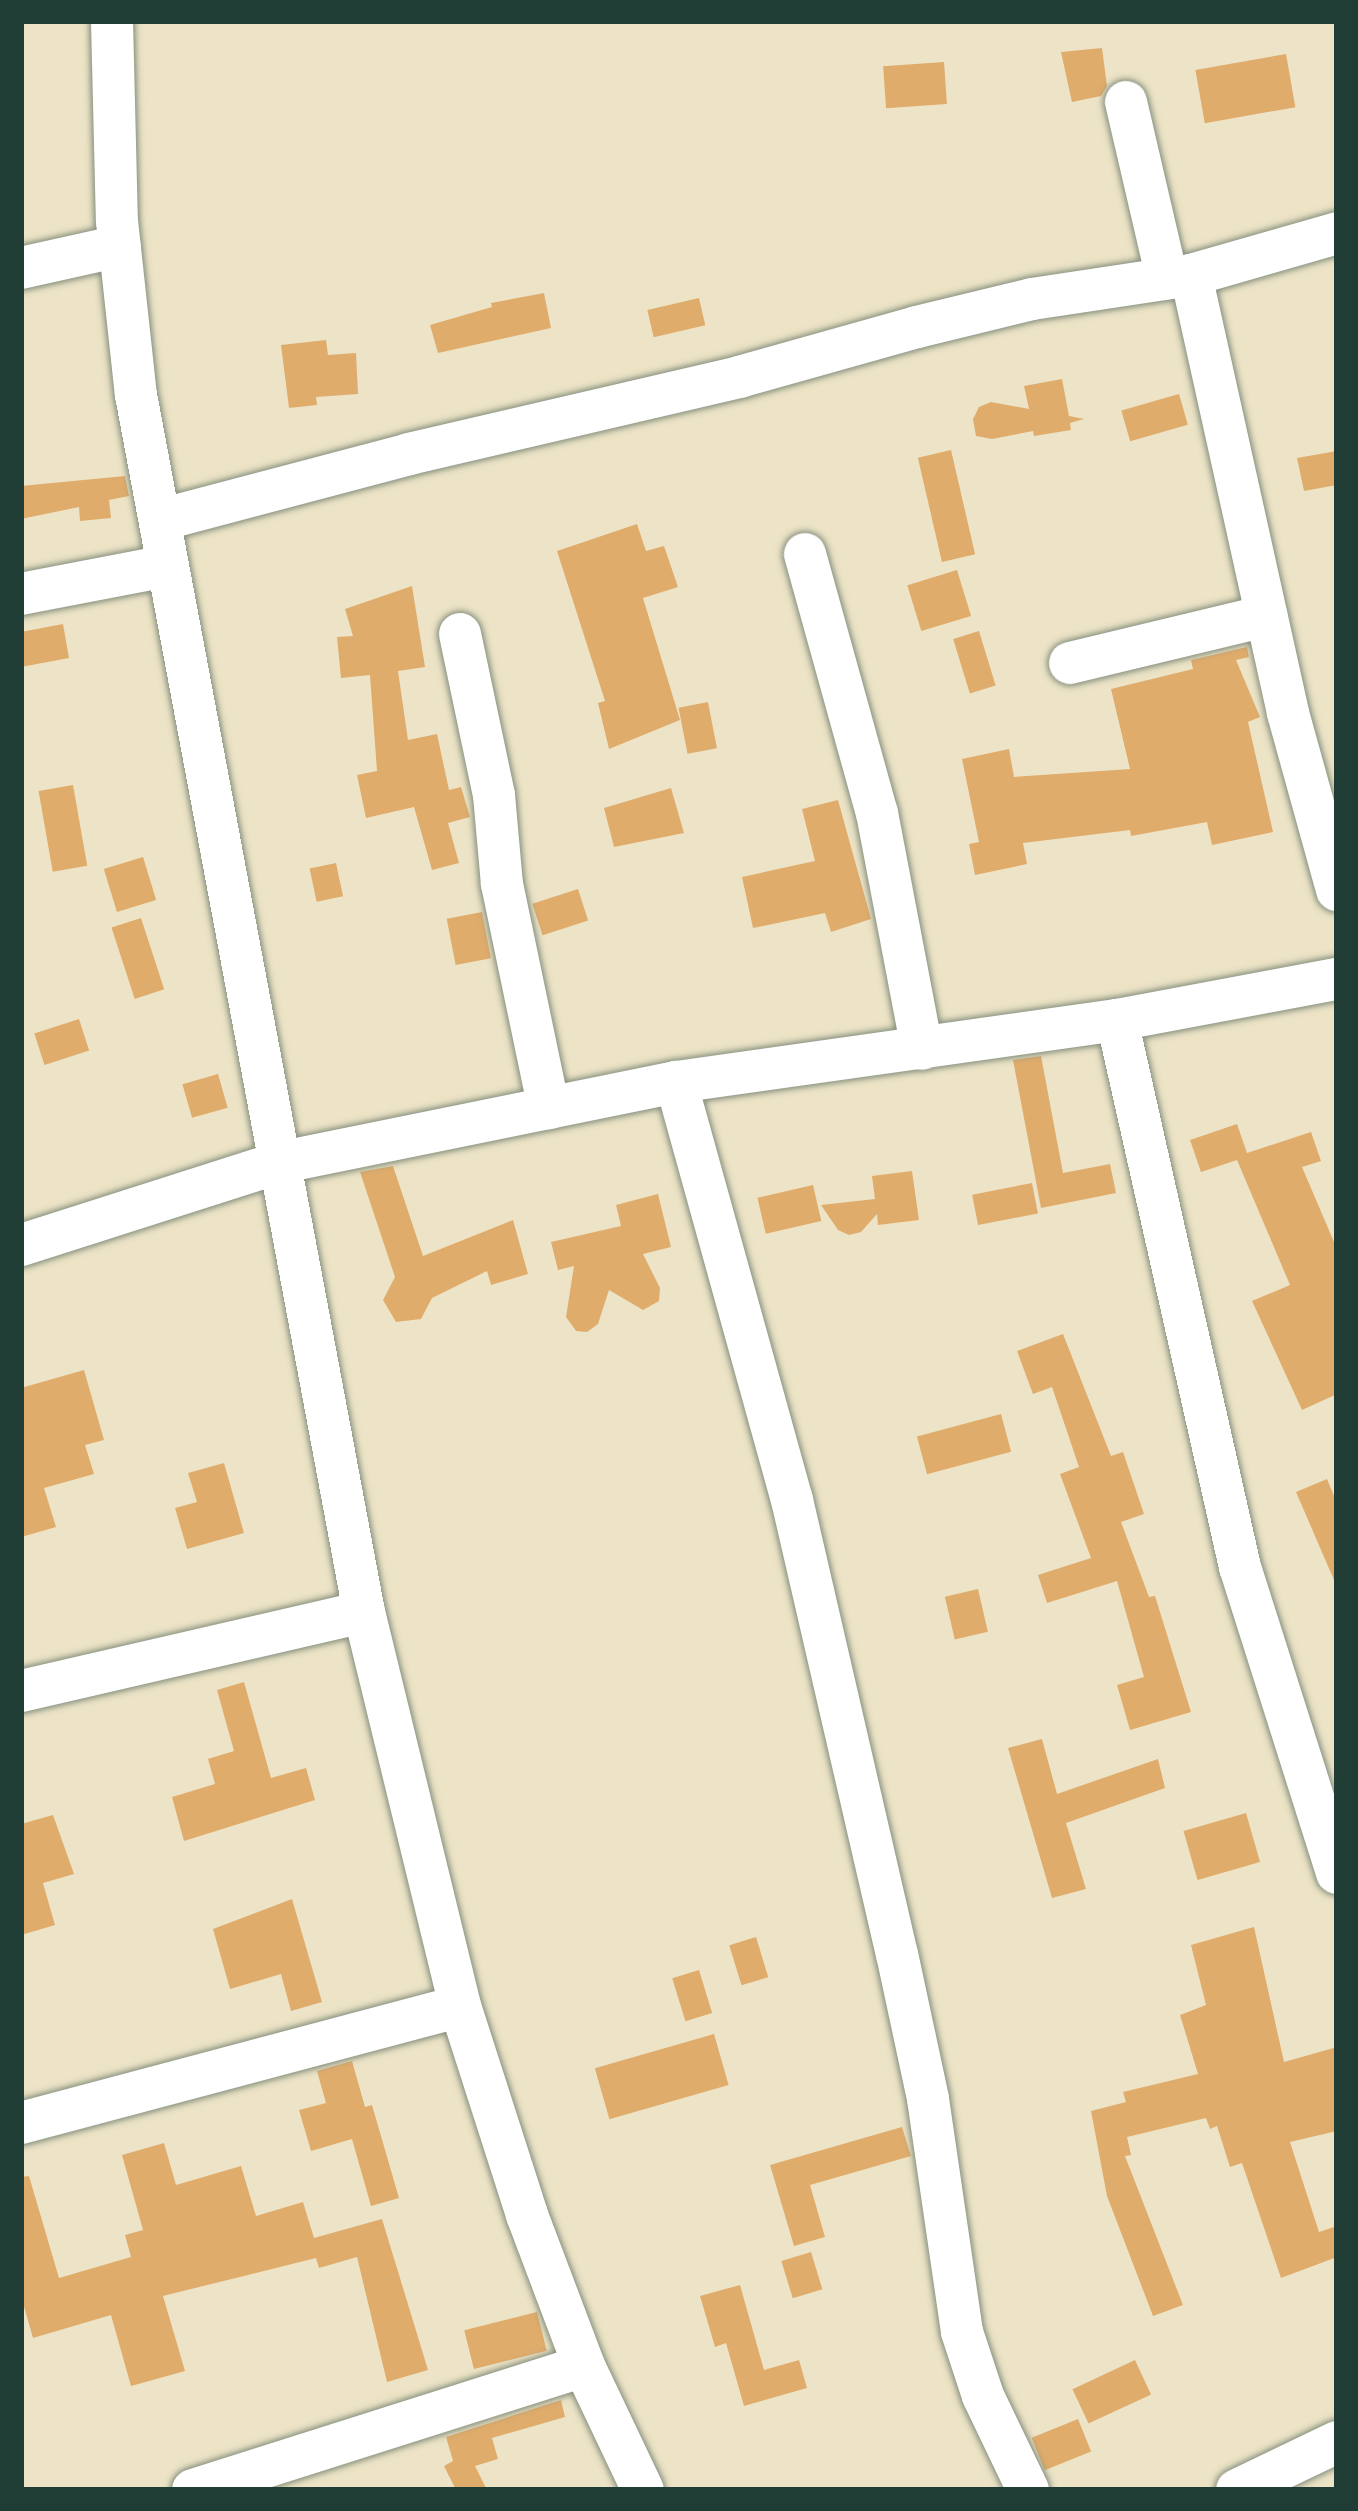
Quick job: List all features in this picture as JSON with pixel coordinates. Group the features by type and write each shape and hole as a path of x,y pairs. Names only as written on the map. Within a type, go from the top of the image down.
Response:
{"street":[{"path":"112,21 120,246 136,395 364,1612 460,2006 527,2215 584,2366 643,2490"},
{"path":"1126,102 1179,277 1337,890"},
{"path":"160,520 409,454 739,377 917,327 1032,299 1179,277 1337,233"},
{"path":"21,268 120,246"},
{"path":"805,554 877,813 922,1049"},
{"path":"21,594 166,566"},
{"path":"1070,663 1266,616"},
{"path":"460,634 494,795 502,884 549,1108"},
{"path":"21,1245 278,1163 676,1082 1117,1020 1337,979"},
{"path":"1117,1020 1240,1568 1337,1873"},
{"path":"676,1082 792,1500 892,1931 928,2099 962,2332 983,2396 1028,2490"},
{"path":"21,1691 364,1612"},
{"path":"21,2123 460,2006"},
{"path":"193,2490 584,2366"},
{"path":"1243,2489 1337,2442"}],"building":[{"path":"1102,48 1107,86 1101,96 1072,102 1061,52"},
{"path":"1286,54 1295,107 1205,123 1195,70"},
{"path":"944,62 947,104 886,108 883,66"},
{"path":"544,293 551,328 438,353 430,325 492,307 491,303"},
{"path":"699,298 705,325 654,337 647,310"},
{"path":"326,340 328,355 356,353 358,394 316,397 317,405 289,408 281,345"},
{"path":"1062,379 1069,416 1084,419 1070,423 1071,430 992,439 976,436 973,419 979,407 991,402 1029,409 1024,386"},
{"path":"1179,394 1188,425 1130,441 1121,411"},
{"path":"951,450 975,554 942,562 918,458"},
{"path":"1337,451 1337,485 1304,491 1297,458"},
{"path":"125,476 129,496 109,500 111,518 80,521 79,507 21,519 21,486"},
{"path":"637,524 646,551 664,546 678,587 643,598 680,720 609,749 598,703 605,701 557,551"},
{"path":"957,570 971,616 921,631 907,585"},
{"path":"412,586 425,667 398,671 408,740 437,734 449,790 461,787 470,817 448,823 459,863 432,870 414,807 366,818 357,775 377,771 370,675 341,678 337,637 353,636 345,609"},
{"path":"63,624 69,658 21,667 21,632"},
{"path":"979,631 996,686 970,693 953,639"},
{"path":"1247,647 1249,657 1236,660 1260,717 1248,722 1273,832 1212,845 1207,822 1131,836 1130,830 1023,843 1027,864 975,875 969,844 979,842 962,759 1009,749 1014,777 1130,769 1111,689 1193,669 1191,660"},
{"path":"708,702 717,748 688,754 679,708"},
{"path":"73,785 87,866 53,872 39,791"},
{"path":"671,788 684,833 614,847 604,808"},
{"path":"838,800 871,919 831,932 825,913 753,928 742,877 815,861 802,809"},
{"path":"143,857 156,900 117,912 104,869"},
{"path":"336,863 343,896 317,902 310,869"},
{"path":"578,889 588,920 543,935 532,904"},
{"path":"482,912 491,958 456,965 447,919"},
{"path":"141,918 164,989 135,999 112,928"},
{"path":"79,1019 89,1050 44,1065 34,1034"},
{"path":"1041,1056 1063,1173 1110,1164 1116,1193 1041,1208 1013,1060"},
{"path":"218,1074 228,1108 192,1118 182,1084"},
{"path":"1237,1124 1247,1153 1311,1132 1321,1161 1302,1167 1337,1249 1337,1394 1302,1410 1252,1301 1290,1285 1237,1160 1201,1172 1190,1140"},
{"path":"393,1166 423,1256 513,1220 528,1274 491,1285 487,1271 432,1298 421,1319 396,1322 383,1300 395,1277 360,1172"},
{"path":"912,1171 919,1220 878,1225 877,1214 861,1232 849,1235 838,1230 821,1205 875,1199 872,1176"},
{"path":"1032,1183 1038,1213 978,1225 972,1195"},
{"path":"813,1185 821,1221 766,1234 757,1198"},
{"path":"658,1194 671,1247 643,1254 660,1288 659,1301 643,1310 609,1290 598,1324 587,1332 576,1331 566,1317 574,1266 558,1270 551,1242 621,1226 616,1205"},
{"path":"1063,1334 1111,1456 1123,1452 1144,1514 1121,1522 1149,1597 1155,1596 1191,1712 1130,1730 1117,1685 1144,1677 1117,1581 1047,1603 1038,1575 1091,1558 1060,1474 1079,1467 1052,1387 1033,1394 1017,1351"},
{"path":"84,1370 104,1440 85,1445 94,1474 44,1488 56,1527 21,1537 21,1388"},
{"path":"1001,1414 1011,1452 927,1474 917,1437"},
{"path":"224,1463 244,1533 187,1549 175,1508 197,1502 188,1473"},
{"path":"1327,1479 1337,1503 1337,1587 1296,1492"},
{"path":"978,1589 988,1632 955,1640 945,1597"},
{"path":"244,1682 271,1778 306,1768 315,1800 184,1841 172,1797 215,1784 208,1759 234,1751 217,1690"},
{"path":"1042,1739 1057,1794 1158,1759 1165,1788 1066,1823 1086,1889 1052,1898 1008,1748"},
{"path":"1246,1813 1260,1862 1198,1880 1184,1831"},
{"path":"53,1815 74,1874 43,1883 55,1925 21,1935 21,1824"},
{"path":"292,1899 322,2002 291,2011 281,1974 230,1989 213,1929"},
{"path":"1254,1927 1284,2062 1337,2047 1337,2131 1290,2142 1319,2232 1337,2226 1337,2257 1281,2278 1242,2163 1230,2167 1217,2126 1210,2129 1206,2118 1127,2137 1131,2155 1125,2156 1183,2305 1153,2316 1107,2196 1091,2111 1126,2102 1123,2092 1198,2074 1180,2015 1206,2005 1191,1945"},
{"path":"756,1937 768,1977 742,1985 729,1945"},
{"path":"699,1970 712,2013 685,2021 672,1978"},
{"path":"714,2034 729,2085 609,2119 595,2068"},
{"path":"352,2061 365,2107 372,2105 399,2198 371,2206 352,2139 311,2151 299,2110 326,2103 317,2071"},
{"path":"902,2127 911,2156 810,2185 825,2237 794,2246 770,2165"},
{"path":"164,2143 176,2185 241,2166 256,2216 303,2202 314,2238 382,2219 428,2370 387,2382 357,2257 319,2268 316,2258 163,2296 185,2371 131,2386 111,2315 33,2338 21,2296 21,2177 29,2176 59,2278 131,2257 125,2235 143,2230 122,2155"},
{"path":"811,2252 822,2289 793,2298 781,2261"},
{"path":"740,2285 764,2370 799,2360 807,2388 744,2406 726,2343 715,2347 700,2296"},
{"path":"537,2312 547,2351 474,2369 464,2330"},
{"path":"1135,2360 1151,2394 1089,2424 1072,2389"},
{"path":"561,2400 565,2417 492,2438 498,2459 475,2466 487,2490 456,2490 444,2466 453,2461 446,2437"},
{"path":"1078,2419 1091,2451 1045,2470 1032,2438"}]}
